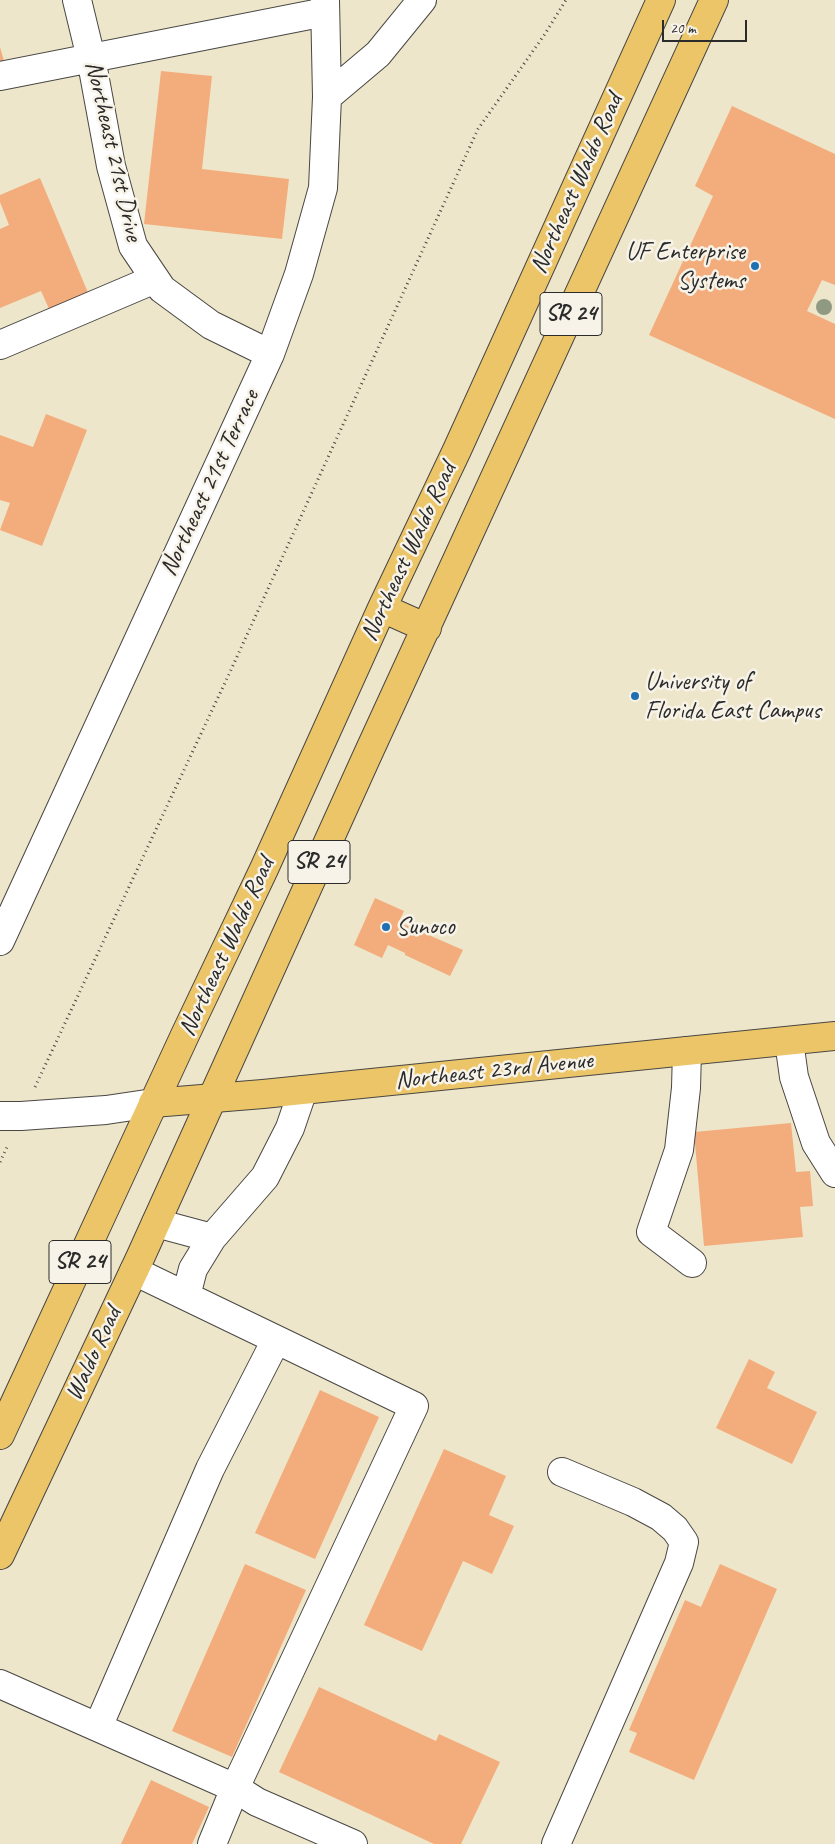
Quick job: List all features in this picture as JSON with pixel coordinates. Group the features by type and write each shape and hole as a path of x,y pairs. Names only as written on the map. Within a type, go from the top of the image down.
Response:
{"main road":[{"name":"Northeast Waldo Road","path":"154,1103 264,869 382,608 457,450 661,0"},
{"name":"Northeast Waldo Road","path":"213,1098 363,764 714,0"},
{"path":"382,608 427,628"},
{"name":"Northeast 23rd Avenue","path":"154,1103 303,1090 835,1036"},
{"name":"Waldo Road","path":"0,1555 213,1098"},
{"name":"Waldo Road","path":"0,1435 154,1103"}],"street":[{"name":"Northeast 21st Drive","path":"77,0 91,58 111,166 133,246 162,289 210,325 270,354"},
{"path":"327,97 378,54 422,0"},
{"path":"0,76 91,58 325,6"},
{"name":"Northeast 21st Terrace","path":"0,942 270,354 299,274 323,188 327,97 325,6"},
{"path":"0,344 155,279"},
{"path":"790,1041 794,1077 816,1143 835,1173"},
{"path":"688,1051 679,1150 651,1232 692,1263"},
{"path":"186,1296 193,1269 212,1238 265,1177 290,1128 303,1090"},
{"path":"11,1116 126,1109 154,1103"},
{"path":"156,1223 212,1238"},
{"path":"134,1271 414,1406 235,1788 212,1844"},
{"path":"98,1728 210,1469 276,1340"},
{"path":"556,1844 679,1563 684,1542 675,1529 654,1513 634,1502 562,1472"},
{"path":"0,1684 235,1788 257,1802 353,1844"}],"path":[{"path":"0,1162 11,1116 230,672 478,129 545,34 566,0"}],"building":[{"path":"0,47 4,61 0,62"},
{"path":"161,71 212,76 202,169 289,179 282,239 144,224"},
{"name":"UF Enterprise Systems","path":"732,106 835,154 835,285 822,280 807,311 835,324 835,419 649,335 713,196 695,186"},
{"path":"40,178 89,295 50,311 41,291 0,308 0,229 9,225 0,202 0,195"},
{"path":"46,414 87,430 42,546 0,530 10,503 0,500 0,435 33,447"},
{"name":"Sunoco","path":"375,898 404,911 399,922 463,950 450,976 388,945 382,958 354,945"},
{"path":"791,1123 796,1172 810,1171 813,1206 800,1207 803,1237 704,1246 694,1132"},
{"path":"749,1359 775,1372 767,1388 817,1412 792,1464 716,1428"},
{"path":"320,1390 379,1417 315,1559 255,1533"},
{"path":"444,1449 506,1476 489,1515 514,1526 492,1574 463,1561 422,1651 364,1625"},
{"path":"245,1564 306,1590 232,1757 172,1731"},
{"path":"720,1564 777,1589 694,1780 629,1752 637,1733 629,1730 685,1600 701,1607"},
{"path":"319,1687 436,1741 439,1734 500,1762 461,1844 434,1844 279,1772"},
{"path":"151,1780 209,1807 192,1844 121,1844"}],"place":[{"name":"UF Enterprise Systems","path":"755,266"},
{"name":"University of Florida East Campus","path":"635,696"},
{"name":"Sunoco","path":"386,927"}]}
